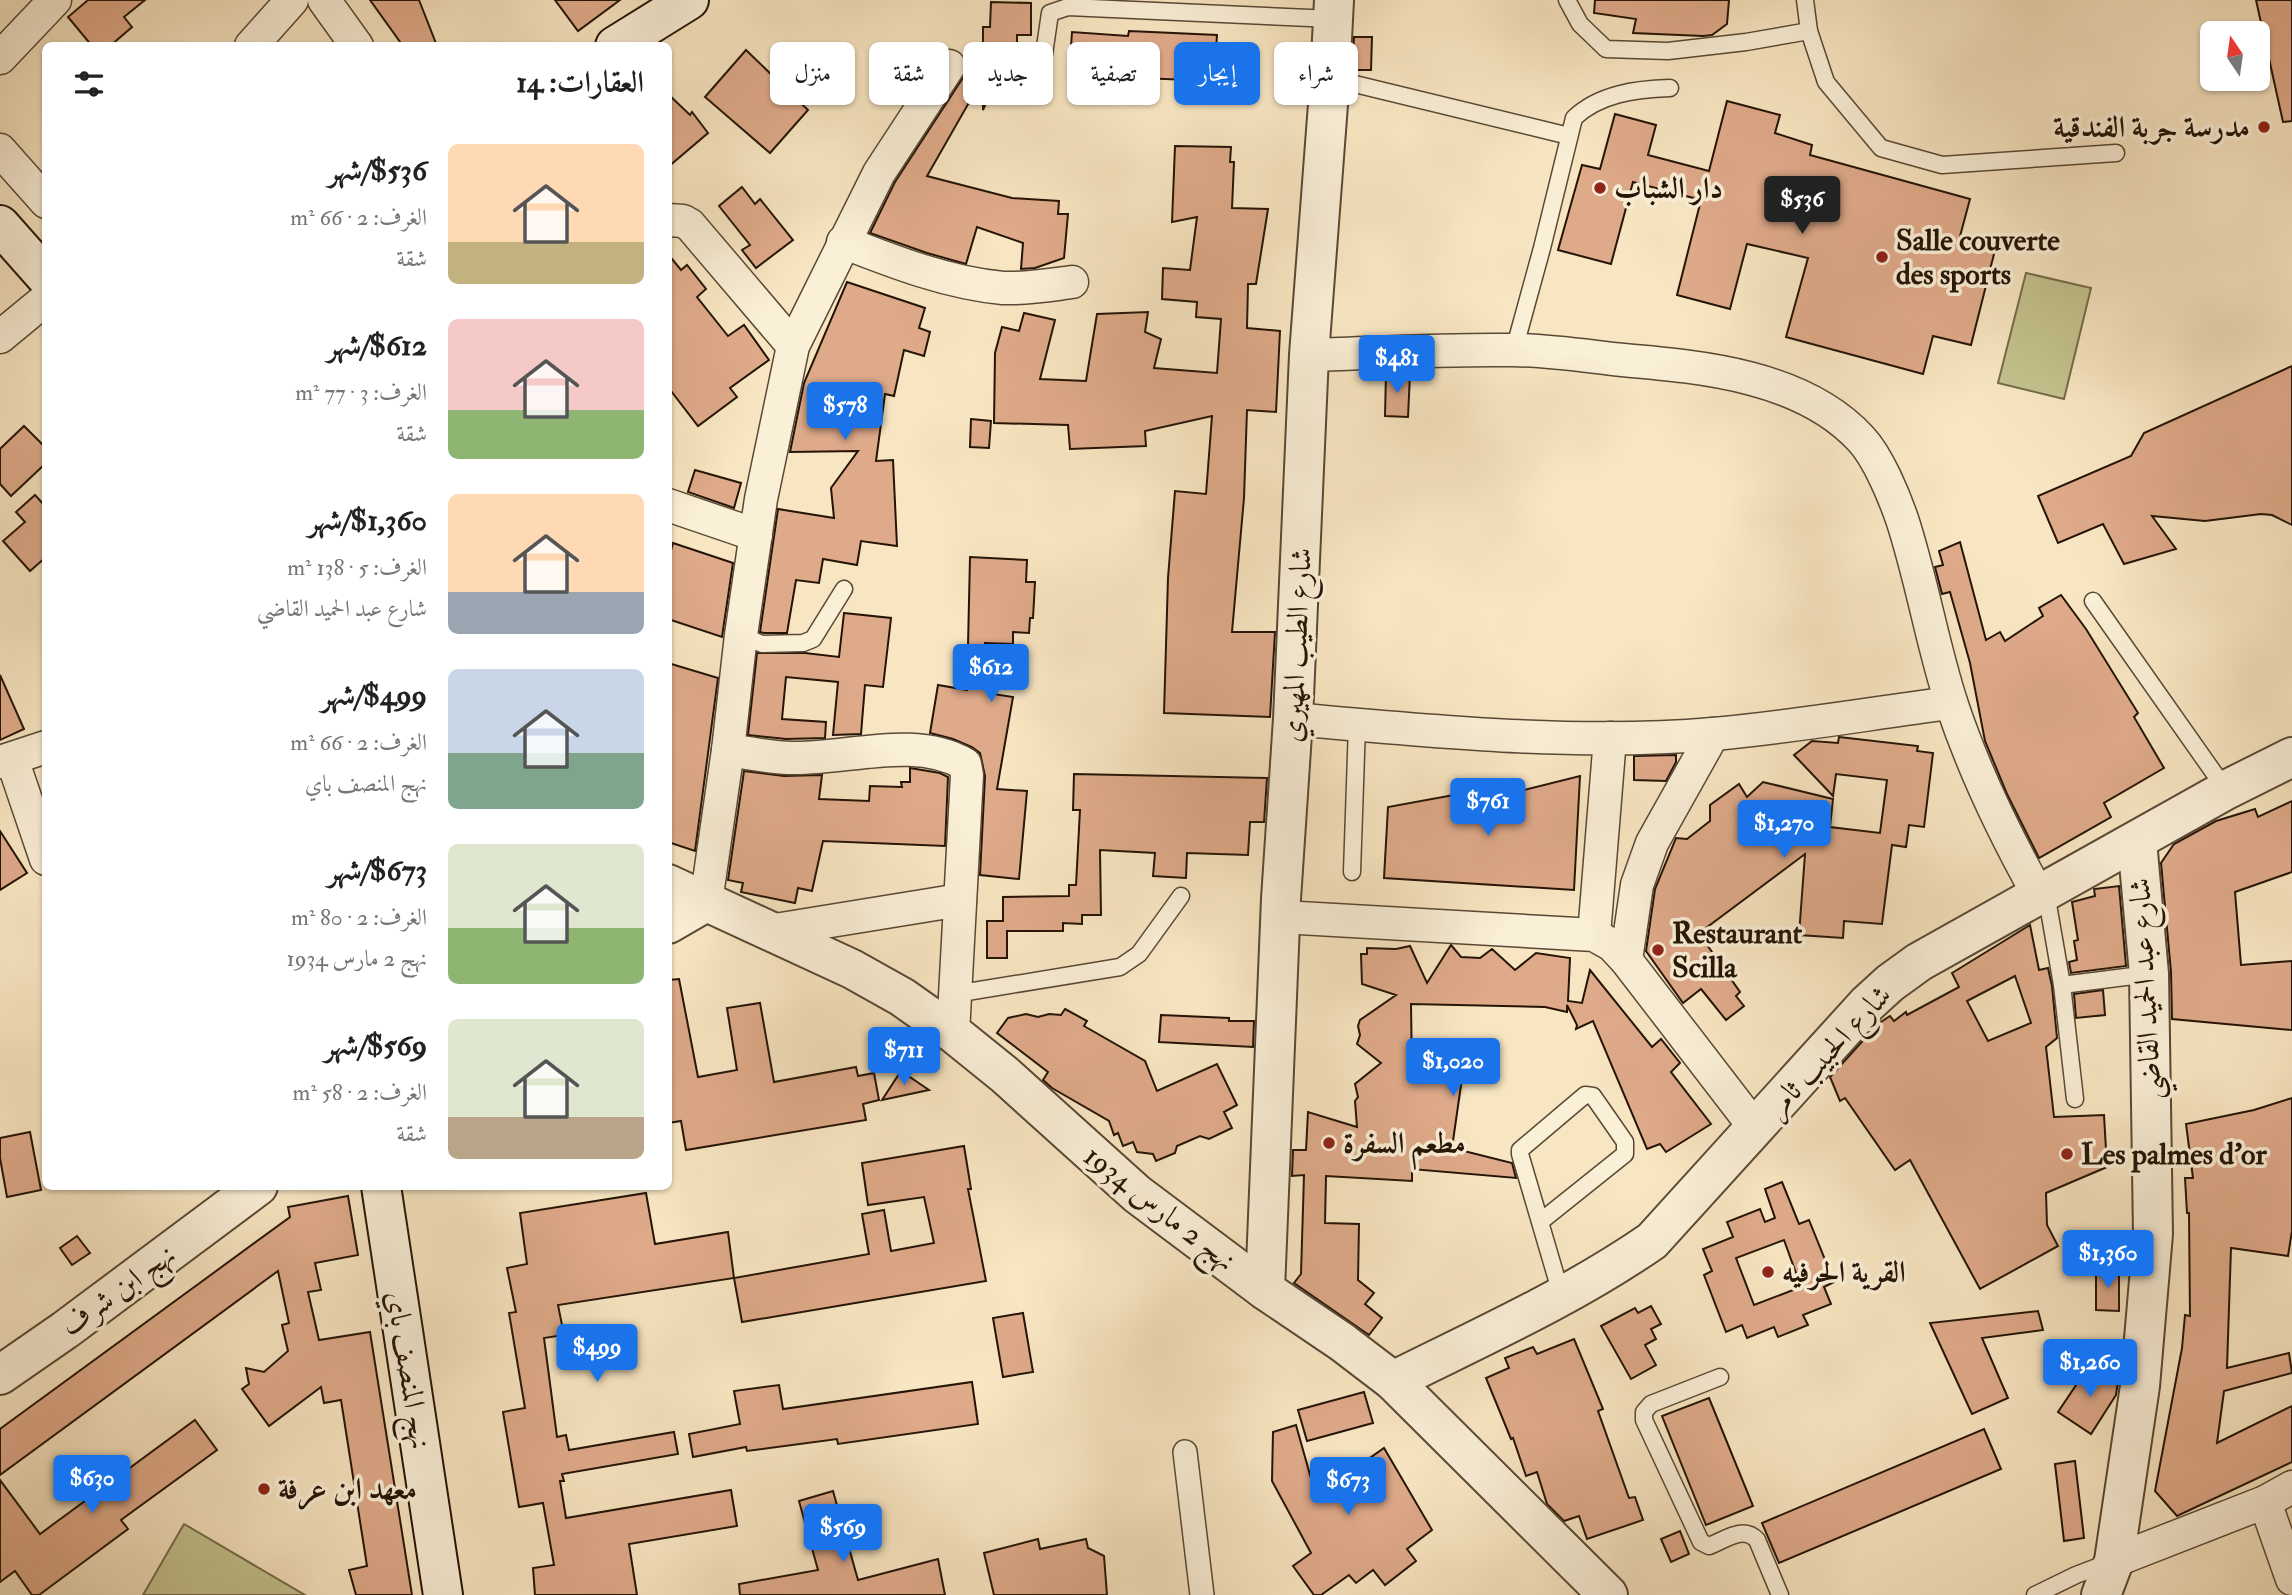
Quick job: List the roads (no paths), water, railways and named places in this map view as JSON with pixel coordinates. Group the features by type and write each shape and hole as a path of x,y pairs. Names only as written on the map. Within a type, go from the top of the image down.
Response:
{"street":[{"path":"0,58 55,0"},
{"path":"255,42 292,0"},
{"path":"324,0 354,42"},
{"path":"622,42 690,0"},
{"name":"شارع الطيب المهيري","path":"1332,42 1333,10"},
{"path":"672,922 706,902 756,536 780,399 793,346 879,173 923,105"},
{"name":"شارع الطيب المهيري","path":"1265,1290 1281,899 1293,719 1309,355 1328,105"},
{"path":"0,150 42,197"},
{"path":"672,220 690,225 793,346"},
{"path":"0,225 41,264"},
{"path":"843,242 910,266 978,285 1020,288 1072,282"},
{"path":"0,337 42,302"},
{"path":"1309,355 1514,350 1656,363 1758,381 1803,397 1839,421 1862,440 1883,475 1902,519 1951,703 1985,789 2042,892"},
{"path":"672,506 756,536"},
{"path":"1293,719 1452,733 1609,738 1713,734 1951,703"},
{"path":"1626,960 1637,885 1652,843 1713,734"},
{"path":"1594,935 1609,738"},
{"path":"42,748 6,761 42,849"},
{"path":"728,750 793,758 892,750 948,754 965,764 967,775 953,1033"},
{"name":"شارع الحبيب ثامر","path":"1393,1381 1562,1297 1614,1267 1657,1250 1756,1129 1867,1004 1919,962 2226,790 2292,757"},
{"name":"شارع عبد الحميد القاضي","path":"2108,1578 2142,1370 2152,1234 2149,974 2137,841"},
{"name":"نهج 2 مارس 1934","path":"672,886 852,969 902,997 953,1033 1137,1194 1393,1381 1608,1595"},
{"path":"769,931 960,900"},
{"path":"1282,917 1594,935 1612,945 1626,960 1756,1129"},
{"name":"نهج المنصف باي","path":"382,1190 443,1595"},
{"name":"نهج ابن شرف","path":"0,1376 248,1192"},
{"path":"1185,1452 1202,1595"},
{"path":"2108,1578 2292,1487"},
{"path":"2264,1502 2292,1579"}],"lane":[{"path":"1567,0 1580,24 1606,49 1668,51 1746,43 1808,31"},
{"path":"1805,0 1808,31 1825,82 1881,148 1942,165 2116,153"},
{"path":"1046,42 1050,13 1068,7 1333,10"},
{"path":"1358,85 1569,136"},
{"path":"1514,350 1574,118 1586,107 1610,97 1642,89 1670,88"},
{"path":"741,635 762,644 803,643 813,639 844,589"},
{"path":"2092,601 2226,790"},
{"path":"1352,872 1357,725"},
{"path":"2042,892 2062,985 2075,1100"},
{"path":"955,994 1120,967 1139,954 1181,896"},
{"path":"2062,985 2149,974"},
{"path":"1540,1222 1625,1154 1625,1142 1593,1096 1585,1095 1521,1147 1520,1153 1540,1222 1562,1297"},
{"path":"1720,1377 1651,1404 1644,1412 1644,1420 1701,1542 1709,1545 1741,1532 1752,1535 1757,1540 1780,1595"},
{"path":"2035,1595 2076,1575 2108,1578"}],"place":[{"name":"مدرسة جربة الفندقية","path":"2264,127"},
{"name":"دار الشباب","path":"1600,188"},
{"name":"Salle couverte des sports","path":"1882,257"},
{"name":"Restaurant Scilla","path":"1658,950"},
{"name":"مطعم السفرة","path":"1329,1143"},
{"name":"Les palmes d'or","path":"2067,1154"},
{"name":"القرية الحرفيه","path":"1768,1272"},
{"name":"معهد ابن عرفة","path":"264,1489"}]}
